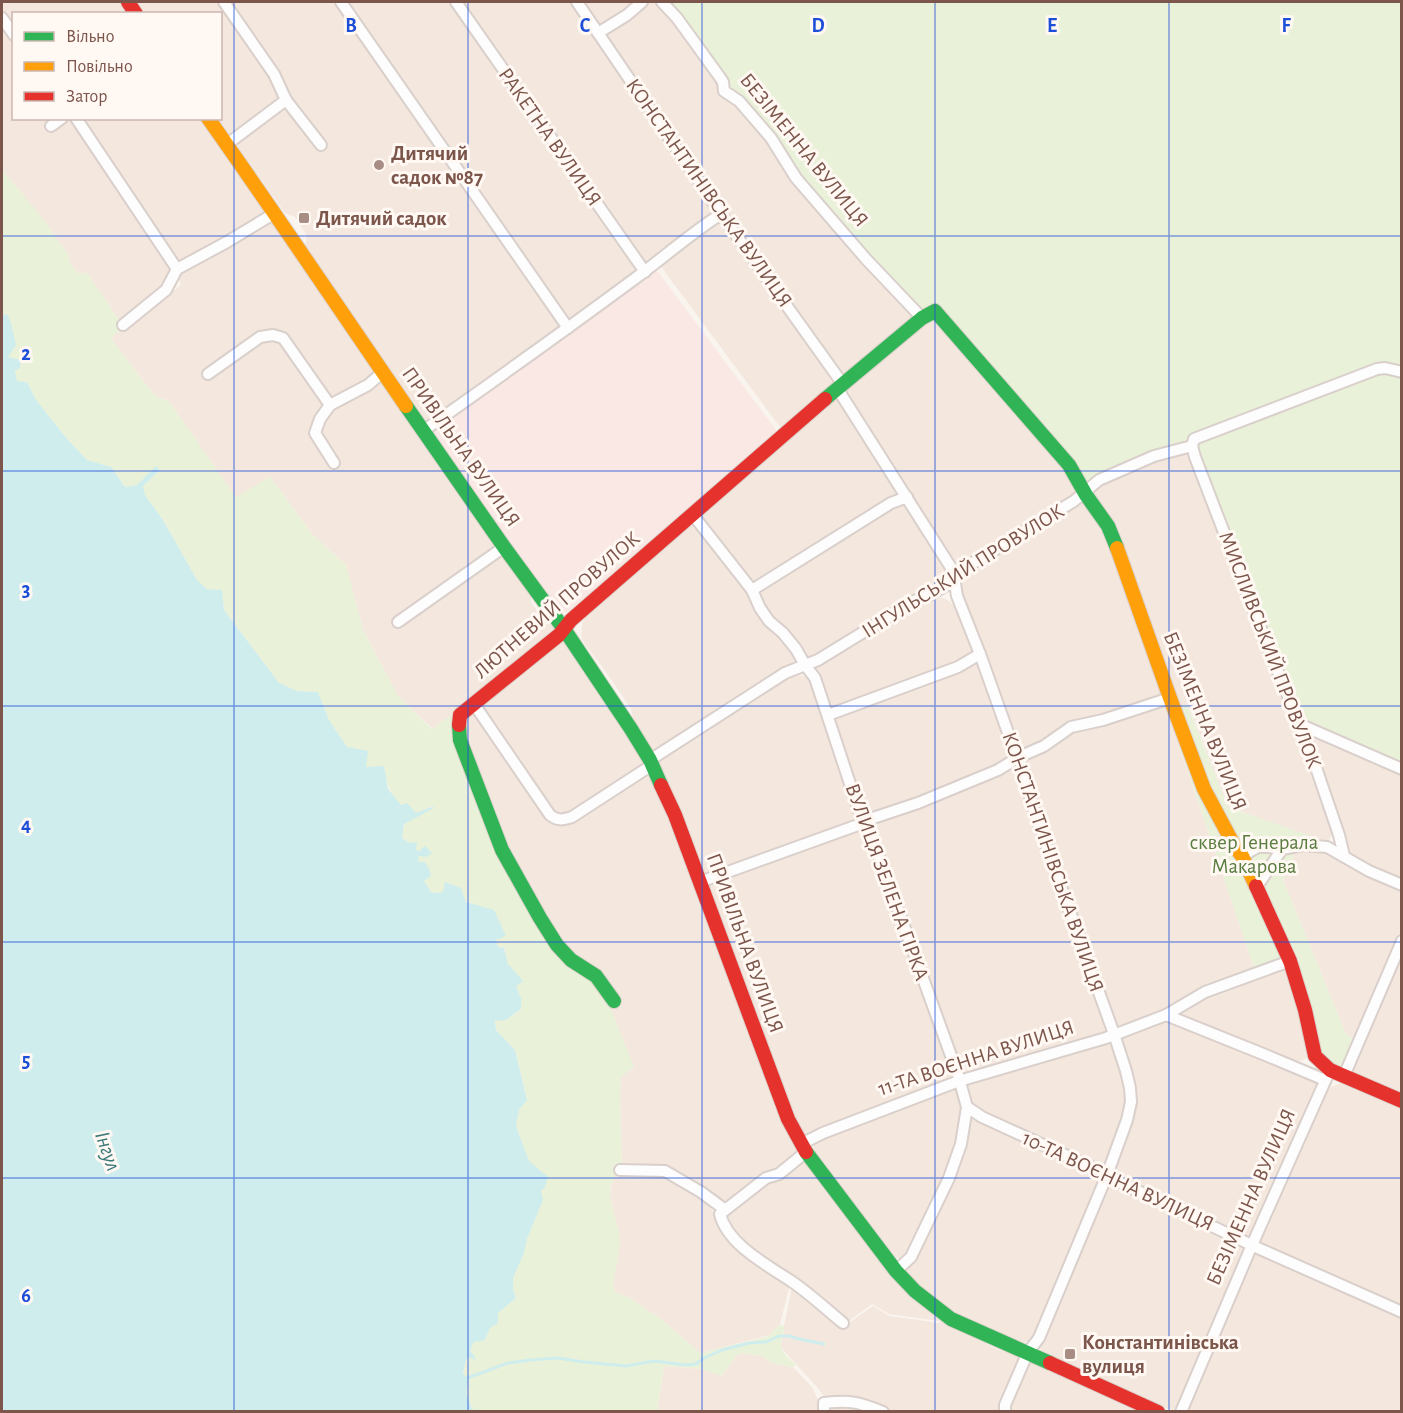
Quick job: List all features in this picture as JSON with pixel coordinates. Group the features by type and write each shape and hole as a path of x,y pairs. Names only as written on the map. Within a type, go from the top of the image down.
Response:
{"street":[{"path":"224,2 274,74 286,100 321,145"},
{"path":"341,2 568,328"},
{"name":"РАКЕТНА ВУЛИЦЯ","path":"456,2 645,272"},
{"name":"КОНСТАНТИНІВСЬКА ВУЛИЦЯ","path":"577,2 840,386 950,566 957,596 1018,757 1037,820 1126,1071 1131,1102 1127,1120 1039,1338 1028,1353 1005,1405 1005,1412"},
{"path":"598,33 627,15 642,2"},
{"name":"БЕЗІМЕННА ВУЛИЦЯ","path":"662,2 678,18 719,76 724,91 739,101 765,130 796,178 866,259 922,318"},
{"path":"2,18 12,32"},
{"path":"226,145 286,100"},
{"path":"51,126 59,120"},
{"path":"77,120 177,269"},
{"name":"ПРИВІЛЬНА ВУЛИЦЯ","path":"209,120 423,431 564,629 651,763 675,815 788,1119 803,1148 906,1283 951,1319 1158,1412"},
{"path":"123,325 166,290 177,269 275,213"},
{"path":"423,431 645,272 694,231 721,214"},
{"name":"БЕЗІМЕННА ВУЛИЦЯ","path":"935,311 1069,465 1111,531 1204,789 1242,856 1274,923 1290,961 1305,1010 1315,1056 1327,1075 1181,1412"},
{"name":"ЛЮТНЕВИЙ ПРОВУЛОК","path":"614,1001 596,976 571,960 557,945 502,850 460,740 458,728 460,715 559,635 571,620 840,386 922,318 935,311"},
{"path":"208,374 260,337 273,335 283,338 330,405 320,418 315,433 334,463"},
{"name":"ІНГУЛЬСЬКИЙ ПРОВУЛОК","path":"474,704 550,814 556,819 572,818 785,673 818,660 914,601 947,585 963,569 1074,501 1098,480 1154,456 1192,446 1194,439 1377,369 1385,368 1401,372"},
{"name":"ПРИВІЛЬНА ВУЛИЦЯ","path":"330,405 368,385 382,372"},
{"name":"МИСЛИВСЬКИЙ ПРОВУЛОК","path":"1192,446 1226,541 1308,744 1344,856"},
{"path":"752,590 891,503 907,497"},
{"name":"ВУЛИЦЯ ЗЕЛЕНА ГІРКА","path":"693,515 752,590 769,621 783,633 815,678 861,816 870,832 967,1107 961,1144 949,1178 911,1257 896,1271"},
{"name":"ПРИВІЛЬНА ВУЛИЦЯ","path":"398,622 504,547"},
{"path":"828,715 958,667 980,654"},
{"path":"700,882 918,803 998,770 1018,757 1044,746 1071,727 1103,720 1170,698"},
{"path":"1299,724 1401,769"},
{"path":"1242,856 1258,847 1282,849 1303,845 1327,847 1369,871 1401,885"},
{"path":"1256,888 1282,849"},
{"path":"1344,1076 1401,941"},
{"name":"11-ТА ВОЄННА ВУЛИЦЯ","path":"724,1209 766,1178 779,1174 803,1148 823,1133 959,1081 1114,1035 1166,1015 1204,992 1290,961"},
{"path":"1166,1015 1263,1054 1327,1075 1344,1076 1401,1101"},
{"name":"10-ТА ВОЄННА ВУЛИЦЯ","path":"967,1107 982,1117 1107,1174 1119,1182 1252,1245 1401,1312"},
{"path":"620,1170 664,1171 701,1192 724,1209 720,1214 723,1222 748,1251 792,1281 843,1323"},
{"path":"824,1412 824,1403 844,1401 865,1404 883,1412"}],"shaded area":[{"path":"2,2 120,2 128,12 12,12 12,30 2,15"},
{"path":"137,2 219,2 272,76 281,97 278,102 232,135 227,135 217,120 222,120 222,12 144,12"},
{"path":"230,2 338,2 561,326 431,421 424,420 305,246 307,236 295,217 285,213 239,149 238,143 241,138 285,108 291,111 320,150 327,145 289,95"},
{"path":"344,2 453,2 637,266 633,276 573,319 569,320 565,317"},
{"path":"458,2 574,2 714,210 713,214 644,265"},
{"path":"580,2 639,2 597,26"},
{"path":"646,2 659,2 732,99 912,312 913,318 843,375 839,373 717,200 604,35"},
{"path":"2,22 12,37 12,120 58,120 46,128 48,132 64,120 73,120 171,268 172,275 169,280 134,315 121,323 87,273 77,273 70,263 68,254 2,170"},
{"path":"81,120 201,120 265,212 265,216 179,262 175,260"},
{"path":"270,220 531,596 531,602 544,620 549,621 556,630 555,634 433,729 398,696 363,630 346,565 313,535 270,477 236,498 169,401 155,396 112,340 113,336 181,285 177,274"},
{"path":"720,220 837,383 783,429 662,268 661,264"},
{"path":"654,271 658,272 776,430 776,434 576,609 563,613 556,609 432,432 433,428"},
{"path":"933,317 1067,467 1076,485 1076,492 1072,499 957,566 953,564 843,389"},
{"path":"835,396 841,399 902,494 752,586 699,519 700,512"},
{"path":"1184,454 1193,457 1304,745 1334,830 1328,842 1228,807 1188,705 1178,708 1093,495 1095,486 1154,460"},
{"path":"906,502 912,507 949,576 947,580 912,597 810,657 804,657 770,619 757,597 758,589 884,510"},
{"path":"1084,503 1100,519 1163,695 1101,717 1028,750 1021,750 960,596 958,578 1073,506"},
{"path":"692,522 783,635 796,659 795,664 761,681 652,751 635,727 631,709 581,637 582,625 588,610"},
{"path":"944,598 958,610 975,654 956,665 839,707 834,707 828,702 816,675 816,668 915,604 929,599"},
{"path":"560,639 627,732 644,765 571,815 557,817 482,708 483,701"},
{"path":"977,658 1012,756 997,768 864,817 832,723 834,717"},
{"path":"805,676 813,682 860,819 704,877 659,766 660,762 662,758 786,677"},
{"path":"1160,704 1166,706 1255,971 1169,1010 1122,1028 1112,1019 1041,818 1025,762 1029,757 1072,730"},
{"path":"474,707 555,821 645,774 650,775 656,783 797,1149 797,1155 778,1171 762,1174 723,1204 667,1169 622,1168 621,1077 634,1067 571,957 517,873 463,739 463,717"},
{"path":"1319,736 1401,771 1401,882 1371,868 1346,851 1312,742"},
{"path":"1014,764 1018,768 1108,1031 964,1076 871,827 872,822"},
{"path":"862,829 868,833 954,1080 810,1135 804,1134 798,1128 708,889 710,883"},
{"path":"1324,849 1401,889 1401,933 1356,1040 1346,1034 1283,880 1296,850"},
{"path":"1401,950 1401,1097 1352,1073 1352,1066"},
{"path":"1277,967 1285,970 1291,977 1311,1056 1296,1063 1176,1017 1182,1007"},
{"path":"1162,1018 1315,1079 1318,1084 1251,1236 1247,1238 1116,1175 1114,1170 1130,1120 1121,1039 1125,1033"},
{"path":"1112,1041 1122,1072 1127,1103 1106,1165 1103,1167 982,1114 972,1106 967,1097 966,1083"},
{"path":"1344,1082 1401,1104 1401,1308 1259,1244 1259,1239 1323,1093"},
{"path":"950,1087 957,1090 964,1106 959,1145 908,1256 897,1258 861,1216 815,1153 813,1145 815,1140"},
{"path":"968,1114 1100,1175 1050,1303 1031,1339 1026,1342 1019,1343 953,1313 911,1279 907,1269"},
{"path":"803,1161 942,1319 939,1321 889,1314 872,1304 846,1323 748,1249 724,1222 726,1212 768,1180"},
{"path":"621,1174 666,1175 706,1198 719,1224 789,1284 780,1324 770,1335 700,1353 661,1319 630,1298 615,1292 613,1285 620,1240 610,1196 613,1178"},
{"path":"1109,1181 1244,1247 1245,1252 1179,1407 1175,1409 1171,1410 1042,1351 1040,1348"},
{"path":"1255,1252 1401,1315 1401,1411 1187,1412 1251,1255"},
{"path":"792,1287 842,1328 873,1306 889,1316 939,1323 943,1320 994,1348 1019,1357 1021,1361 1003,1411 827,1411 827,1401 817,1387 782,1349"},
{"path":"742,1353 762,1356 771,1363 793,1367 812,1387 821,1412 657,1412 664,1366 702,1369 722,1376 736,1356"},
{"path":"1031,1362 1146,1412 1008,1412 1027,1364"}],"green space":[{"path":"665,2 1401,2 1401,767 1310,726 1298,715 1191,439 1158,450 1089,482 1082,478 926,311 917,311 798,177 773,137"},
{"path":"2,170 37,211 68,254 70,263 77,273 87,273 124,327 113,336 112,340 155,396 169,401 236,497 270,477 313,535 346,565 363,630 398,696 432,729 457,710 461,728 499,836 557,942 597,974 634,1067 621,1077 622,1168 621,1174 617,1175 612,1182 610,1190 620,1243 613,1285 615,1292 630,1298 661,1319 700,1353 769,1336 780,1324 784,1326 781,1348 796,1365 793,1367 771,1363 762,1356 742,1353 736,1356 722,1376 702,1369 664,1366 657,1411 473,1411 466,1393 468,1381 463,1374 468,1358 473,1355 470,1350 474,1342 485,1340 490,1328 498,1323 498,1313 516,1298 513,1278 543,1200 516,1126 519,1110 527,1099 515,1050 496,1030 495,1021 512,1016 521,1009 521,998 515,986 504,948 498,947 496,940 505,936 474,904 443,892 432,893 424,881 418,862 418,851 402,838 404,824 433,806 416,813 396,800 389,789 384,766 366,768 347,747 329,720 318,692 297,691 279,683 224,610 222,590 207,589 197,580 163,520 145,495 143,486 160,470 156,467 137,485 125,487 111,467 87,460 36,400 27,382 17,381 15,371 7,357 7,314 2,315"},
{"name":"сквер Генерала Макарова","path":"1187,704 1228,807 1328,842 1320,853 1309,848 1296,850 1283,880 1346,1034 1356,1040 1346,1065 1337,1066 1322,1058 1293,958 1255,971 1168,712"}],"water":[{"name":"Інгул","path":"7,314 16,345 8,357 21,360 20,368 15,371 17,381 27,382 36,400 87,460 111,467 125,487 137,485 156,466 160,470 143,486 145,495 163,520 197,580 207,589 222,590 224,610 279,683 297,691 318,692 329,720 347,747 368,751 366,767 384,766 388,789 401,805 407,803 416,813 434,806 404,824 402,838 410,843 417,842 416,850 419,851 425,846 432,853 427,857 419,856 418,862 425,862 431,876 424,881 432,893 443,892 445,882 461,888 466,902 494,910 506,936 496,940 498,947 504,948 508,964 523,981 516,986 521,998 521,1009 506,1020 495,1021 496,1030 515,1050 527,1100 519,1110 516,1126 529,1161 548,1177 541,1191 543,1200 513,1278 516,1298 498,1313 498,1323 490,1328 485,1340 474,1342 470,1350 476,1359 469,1357 466,1360 463,1373 468,1381 466,1393 473,1411 2,1411 2,315"}],"waterway":[{"path":"462,1380 508,1363 530,1360 558,1358 626,1366 654,1361 686,1365 696,1364 722,1350 749,1343 766,1342 779,1336 824,1344"}],"traffic: fast":[{"path":"825,399 922,318 935,311 1069,465 1086,495 1108,526 1117,548"},
{"path":"406,406 564,629 631,729 650,760 661,785"},
{"path":"459,725 460,740 502,850 540,918 557,945 571,960 596,976 614,1001"},
{"path":"806,1152 896,1271 915,1291 951,1319 1050,1363"}],"traffic: slow":[{"path":"209,120 406,406"},
{"path":"1117,548 1204,789 1242,856 1256,886"}],"traffic: jam":[{"path":"128,2 135,12"},
{"path":"459,725 460,715 559,635 571,620 825,399"},
{"path":"661,785 675,815 788,1119 806,1152"},
{"path":"1256,886 1290,961 1305,1010 1315,1056 1330,1070 1402,1101"},
{"path":"1050,1363 1158,1412"}],"place":[{"name":"Дитячий садок №87","path":"379,165"},
{"name":"Дитячий садок","path":"304,218"},
{"name":"Константинівська вулиця","path":"1070,1354"}]}
